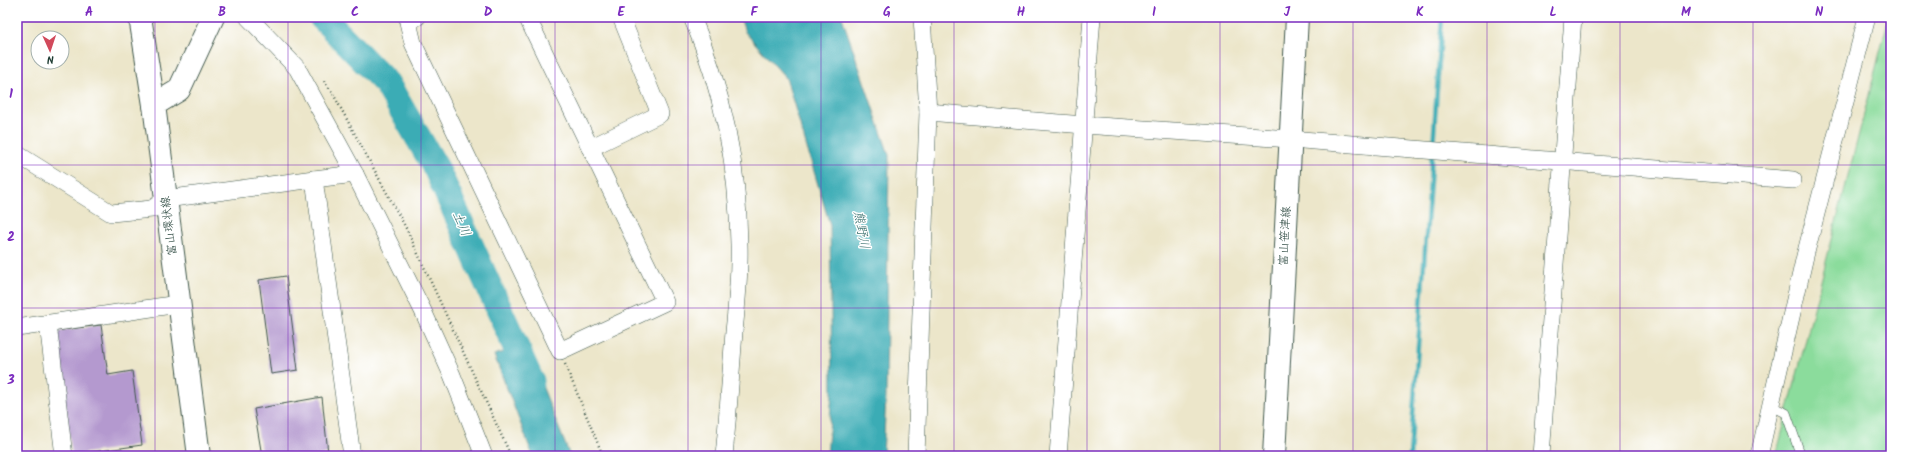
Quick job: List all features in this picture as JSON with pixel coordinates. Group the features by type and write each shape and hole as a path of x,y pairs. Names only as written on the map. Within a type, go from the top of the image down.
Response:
{"main road":[{"name":"富山環状線","path":"140,17 154,105 178,304 199,456"},
{"path":"154,105 179,90 213,17"},
{"name":"富山笹津線","path":"1274,456 1297,17"}],"street":[{"path":"248,17 297,68 354,174 423,311 452,375 484,456"},
{"path":"417,17 408,22 413,43 560,351 665,302 527,17"},
{"path":"590,148 660,114 621,17"},
{"path":"692,17 720,97 729,140 736,194 739,244 738,287 724,456"},
{"path":"916,456 928,112 922,17"},
{"path":"1058,456 1092,17"},
{"path":"1541,456 1573,17"},
{"path":"1760,456 1805,256 1867,17"},
{"path":"928,112 1084,125 1290,139 1793,180"},
{"path":"17,154 111,213 152,209 166,199 354,174"},
{"path":"314,179 352,456"},
{"path":"17,328 178,304"},
{"path":"48,324 64,456"}],"lane":[{"path":"1771,406 1786,413 1801,456"}],"path":[{"path":"560,351 603,456"}],"green space":[{"path":"1889,17 1891,17 1891,456 1776,456"}],"water":[{"name":"熊野川","path":"740,17 842,17 889,155 886,396 883,456 827,456 832,393 830,225 786,78 745,32"},
{"path":"526,345 570,456 533,456 494,355"}],"building":[{"path":"286,276 298,370 271,374 259,280"},
{"path":"101,325 108,375 132,371 142,445 72,455 54,331"},
{"path":"322,397 328,453 317,456 262,456 254,409"}],"waterway":[{"name":"土川","path":"322,17 387,84 437,170 531,381"},
{"path":"1433,147 1442,17"},
{"path":"1410,456 1432,154"}]}
